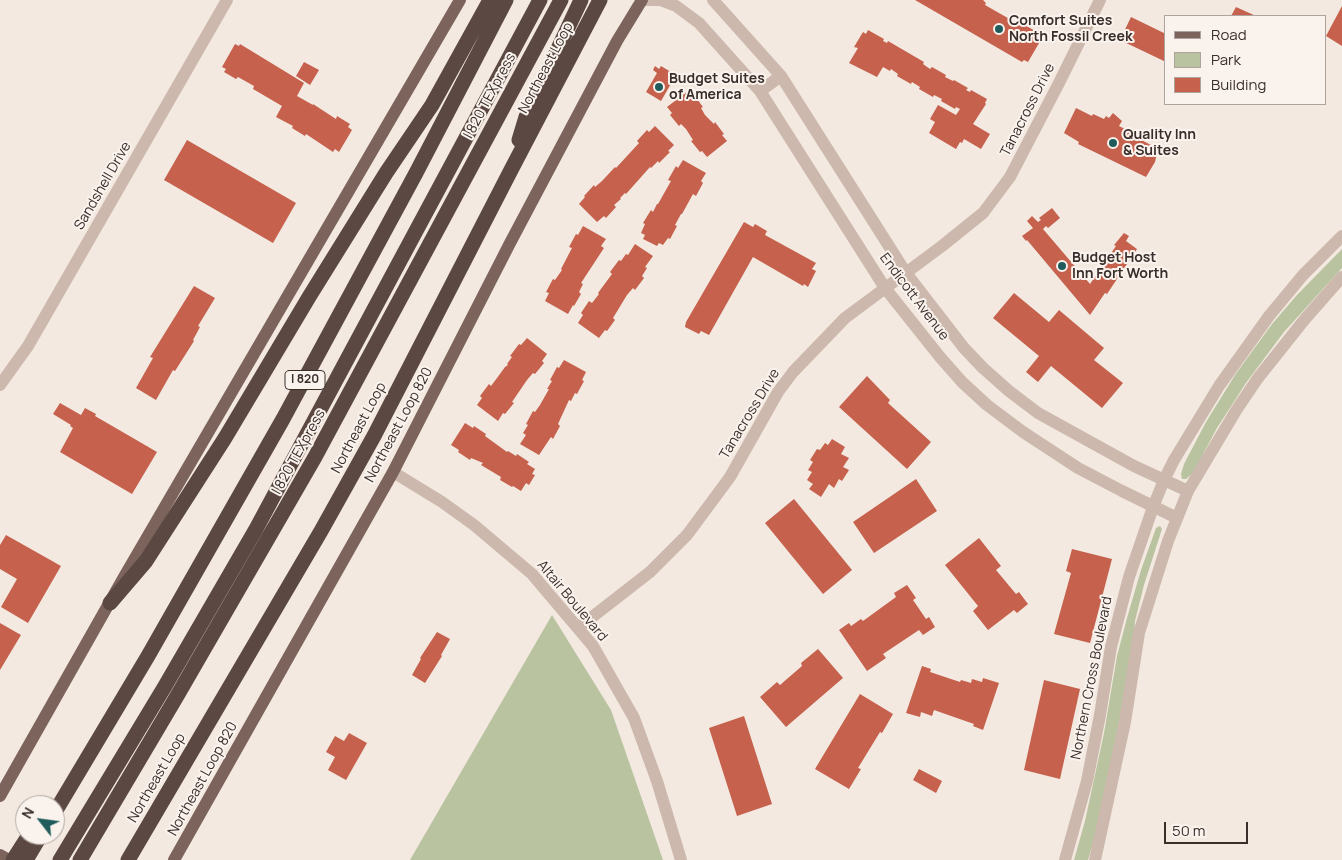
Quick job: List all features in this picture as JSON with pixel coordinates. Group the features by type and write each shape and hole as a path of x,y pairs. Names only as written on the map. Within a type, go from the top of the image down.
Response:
{"highway":[{"path":"110,603 146,561 225,438 309,297 386,174 432,105 490,0"},
{"name":"I 820","path":"65,795 148,656 283,420 416,173 506,0"},
{"name":"I 820 TEXpress","path":"60,860 165,686 256,529 540,0"},
{"name":"I 820 TEXpress","path":"80,860 315,457 560,0"},
{"path":"510,170 526,117 581,0"},
{"name":"Northeast Loop","path":"128,860 321,531 374,436 510,170 600,0"},
{"path":"11,860 22,845"},
{"path":"26,860 35,845"}],"main road":[{"path":"0,796 460,0"},
{"name":"Northeast Loop 820","path":"174,860 393,472 509,245 617,41 642,0"},
{"path":"0,855 11,860"}],"street":[{"name":"Sandshell Drive","path":"0,385 28,346 227,0"},
{"name":"Endicott Avenue","path":"642,0 660,0 676,6 699,23 760,91 885,288 940,357 987,405 1023,432 1078,468 1177,518"},
{"name":"Endicott Avenue","path":"713,0 781,76 906,273 964,348 983,368 1038,413 1134,466 1188,491"},
{"name":"Tanacross Drive","path":"578,628 650,572 687,535 730,477 778,392 793,372 844,318 942,246 983,213 1010,176 1100,0"},
{"path":"760,91 781,76"},
{"name":"Northern Cross Boulevard","path":"1065,860 1087,781 1111,647 1129,577 1164,480 1219,386 1268,316 1303,275 1342,236"},
{"path":"1095,860 1125,722 1139,633 1168,541 1188,491 1236,409 1258,378 1342,277"},
{"name":"Altair Boulevard","path":"393,472 442,502 474,525 532,574 593,646 634,718 657,781 681,860"}],"green space":[{"path":"1342,249 1342,268 1284,332 1246,383 1217,428 1193,473 1186,479 1182,479 1181,474 1184,464 1206,422 1235,375 1272,324 1297,295"},
{"path":"1160,526 1162,529 1144,585 1135,621 1134,641 1127,682 1099,823 1088,860 1074,860 1085,821 1104,733 1117,656 1141,570 1156,528"},
{"path":"552,615 611,710 663,860 410,860"}],"building":[{"name":"Comfort Suites North Fossil Creek","path":"915,0 983,0 986,3 985,5 1020,25 1021,23 1039,33 1037,36 1042,38 1028,62 1024,60 1022,62"},
{"path":"1342,6 1342,46 1327,37"},
{"path":"1236,7 1254,15 1232,15"},
{"path":"1131,17 1164,33 1164,61 1120,40"},
{"path":"868,30 884,39 883,41 887,43 888,41 924,62 923,64 930,69 932,67 946,75 945,77 968,88 966,90 970,92 971,90 987,99 986,104 973,124 990,134 981,149 964,139 956,149 929,133 935,122 930,119 938,105 956,115 960,109 956,107 955,109 941,101 942,99 934,95 933,97 919,89 920,87 912,82 911,84 897,76 898,74 891,69 890,71 883,67 877,77 849,63 858,48 854,47 863,32 866,34"},
{"path":"235,44 239,46 240,44 304,83 297,96 336,119 337,116 350,124 348,127 352,130 339,152 335,149 333,152 276,117 282,106 253,89 254,86 224,72 226,69 222,67"},
{"path":"304,62 319,70 310,85 296,76"},
{"name":"Budget Suites of America","path":"655,66 659,69 661,66 676,75 661,101 646,92 657,73 653,70"},
{"path":"688,91 692,97 694,95 703,107 701,108 705,115 714,124 715,122 727,141 707,157 691,141 693,140 686,129 681,124 679,126 670,115 672,113 667,107"},
{"name":"Quality Inn & Suites","path":"1076,108 1092,116 1093,114 1104,119 1106,116 1109,118 1113,113 1122,121 1119,126 1139,136 1138,138 1158,149 1155,162 1146,177 1078,144 1079,142 1064,133"},
{"path":"655,126 674,145 668,151 670,152 659,163 658,161 650,167 626,194 620,198 614,205 616,207 606,218 604,216 597,222 579,204 594,185 595,187 616,168 639,143 637,141 647,130 649,132"},
{"path":"187,140 296,203 273,243 164,180"},
{"path":"683,160 706,173 701,181 703,183 696,196 693,194 681,214 670,239 668,238 663,245 659,243 657,246 643,239 645,235 641,233 645,224 643,223 651,210 653,212 658,204 671,181 668,180 676,166 678,168"},
{"name":"Budget Host Inn Fort Worth","path":"1052,208 1060,218 1048,228 1046,226 1043,229 1090,284 1116,246 1114,245 1124,233 1129,236 1126,241 1137,249 1107,294 1105,293 1090,315 1022,236 1033,228 1027,221 1032,216 1038,222 1041,220 1039,218"},
{"path":"744,222 753,227 755,224 767,231 765,235 816,263 812,269 816,271 808,287 804,284 803,286 753,257 709,335 701,331 699,334 685,327 686,322"},
{"path":"583,226 606,239 601,246 604,248 581,283 583,284 579,292 581,294 568,314 545,301 549,293 546,292 553,279 555,280 562,270 572,248 569,247"},
{"path":"635,244 653,256 645,267 647,268 642,276 644,278 635,290 633,288 627,295 613,318 615,320 599,338 578,323 583,315 581,313 589,301 592,303 599,294 612,274 610,272 619,260 621,261 626,254 628,255"},
{"path":"194,286 215,298 198,326 200,327 194,341 175,371 173,370 156,400 136,388 153,358 150,357"},
{"path":"1014,293 1049,322 1059,310 1104,348 1094,360 1123,383 1102,408 1051,366 1038,382 1026,372 1039,356 993,318"},
{"path":"527,338 547,354 542,361 544,363 527,380 512,402 514,403 505,414 503,413 498,421 477,405 482,398 480,396 508,365 512,357 510,356 519,344 521,345"},
{"path":"564,360 586,372 582,380 584,381 577,394 575,393 571,401 569,400 558,424 560,426 553,439 551,437 539,455 520,444 526,435 523,433 528,425 526,424 549,389 547,389 552,381 550,380 557,367 559,368"},
{"path":"867,376 890,400 888,403 931,442 907,469 839,407"},
{"path":"60,403 81,415 85,408 96,414 95,416 157,452 132,494 60,452 73,428 53,414"},
{"path":"465,423 473,428 474,426 486,434 485,436 507,452 516,456 517,454 529,462 527,464 535,469 532,474 535,475 529,485 526,483 521,491 512,487 500,480 501,477 481,465 483,463 471,458 470,460 458,452 459,450 451,445"},
{"path":"832,439 845,447 841,454 849,458 843,467 849,470 842,481 839,479 834,488 829,484 821,497 809,489 813,484 807,480 812,472 808,470 813,462 810,460 817,449 820,450 825,443 828,445"},
{"path":"916,479 937,511 874,553 853,522"},
{"path":"794,499 852,570 823,594 765,523"},
{"path":"6,535 61,566 28,623 1,607 17,579 0,569 0,545"},
{"path":"979,538 1001,566 996,570 1016,594 1019,592 1028,604 1017,613 1014,610 988,630 973,611 978,606 945,565"},
{"path":"1072,549 1112,559 1090,643 1054,634 1071,573 1066,571"},
{"path":"907,585 916,598 913,600 926,619 929,617 935,627 923,635 919,630 883,654 886,658 867,671 839,630 849,623 851,626 861,619 863,621 896,597 894,593"},
{"path":"0,623 21,635 0,670"},
{"path":"437,632 450,639 425,683 412,675 420,658"},
{"path":"818,649 843,678 786,727 760,697 777,682 780,685 802,666 801,663"},
{"path":"922,666 931,669 930,672 960,682 961,680 971,683 972,679 982,682 983,678 999,683 983,730 973,726 974,724 934,710 932,716 921,712 920,717 906,713"},
{"path":"1044,680 1080,689 1060,779 1024,770"},
{"path":"860,694 893,714 858,768 861,769 849,789 815,769"},
{"path":"744,716 772,804 737,816 709,728"},
{"path":"349,733 367,743 346,780 328,770 335,757 326,752 335,736 344,741"},
{"path":"919,769 942,781 936,793 913,780"}],"place":[{"name":"Comfort Suites North Fossil Creek","path":"999,29"},
{"name":"Budget Suites of America","path":"659,87"},
{"name":"Quality Inn & Suites","path":"1113,143"},
{"name":"Budget Host Inn Fort Worth","path":"1062,266"}]}
